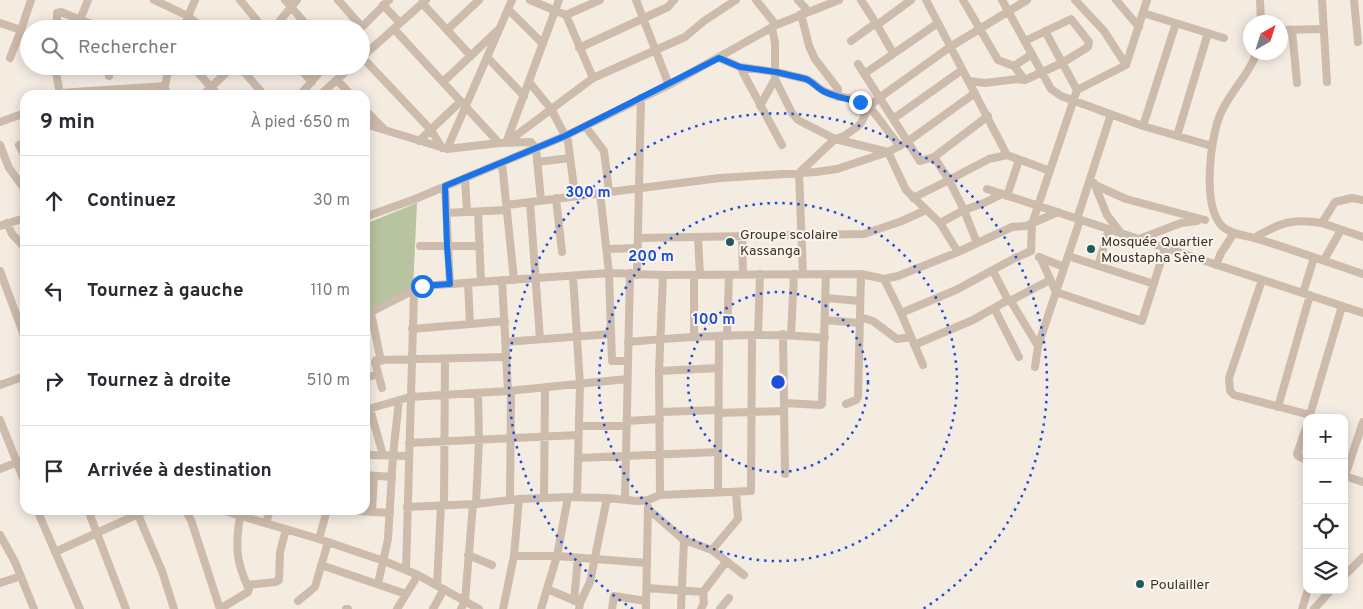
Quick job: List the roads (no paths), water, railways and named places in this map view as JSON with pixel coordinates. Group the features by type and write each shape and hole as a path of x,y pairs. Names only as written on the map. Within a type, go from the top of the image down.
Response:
{"street":[{"path":"57,20 57,13 60,12 77,19 88,0"},
{"path":"154,0 169,4 193,20"},
{"path":"186,20 195,0"},
{"path":"240,0 257,20"},
{"path":"278,20 288,3 297,0"},
{"path":"338,0 354,20"},
{"path":"447,30 479,0"},
{"path":"444,149 512,0"},
{"path":"530,0 566,16 594,78"},
{"path":"503,143 524,96 559,0"},
{"path":"566,16 600,0"},
{"path":"636,0 669,85"},
{"path":"579,48 668,7 674,0"},
{"path":"503,143 594,78 685,37 704,20 736,0"},
{"path":"756,0 774,26 775,76 792,113 798,120 835,138 888,152 906,190 940,223 958,252"},
{"path":"798,0 804,13 809,46 815,59 838,89 838,96"},
{"path":"370,215 565,136 669,85 774,26 804,13 821,3 839,0"},
{"path":"861,0 893,53"},
{"path":"851,41 911,0"},
{"path":"926,0 1008,155"},
{"path":"963,0 998,60 1014,66 1025,80"},
{"path":"1002,0 1051,89 1061,96 1144,126 1212,146"},
{"path":"803,274 800,174 835,138 844,136 857,127 869,107 880,98 950,47 1027,0"},
{"path":"1075,0 1104,32 1126,65"},
{"path":"1116,0 1139,27"},
{"path":"1260,0 1260,15"},
{"path":"1322,0 1327,82"},
{"path":"1354,0 1358,42"},
{"path":"24,20 29,1"},
{"path":"1077,90 1126,65 1144,13 1146,1"},
{"path":"370,50 424,2 471,56"},
{"path":"288,3 302,20"},
{"path":"369,20 386,3 397,26 443,82 503,143"},
{"path":"508,9 543,44"},
{"path":"1144,13 1224,38"},
{"path":"969,81 985,83 1017,79 1025,80 1062,63 1088,48 1089,42 1071,19 1025,41"},
{"path":"0,23 20,30"},
{"path":"1144,126 1176,23"},
{"path":"864,74 938,24"},
{"path":"443,82 500,28"},
{"path":"1288,30 1324,29"},
{"path":"1292,30 1297,83"},
{"path":"1031,251 1032,224 1077,90 1045,31"},
{"path":"10,58 20,33"},
{"path":"1177,136 1208,33"},
{"path":"1014,66 1032,54"},
{"path":"487,57 524,96"},
{"path":"719,58 740,67 775,76 810,80 821,90 860,102 869,107 891,136 903,144 920,161 934,157 988,116"},
{"path":"1254,60 1250,68 1225,102 1215,128 1210,167 1211,191 1217,219 1234,233 1324,260 1363,274"},
{"path":"858,64 893,120 903,144"},
{"path":"370,65 431,130 444,149"},
{"path":"740,67 782,145"},
{"path":"893,120 962,70"},
{"path":"57,75 59,90"},
{"path":"165,90 167,75"},
{"path":"200,75 214,90"},
{"path":"208,90 224,75"},
{"path":"247,75 260,90"},
{"path":"306,75 312,82"},
{"path":"305,90 318,75"},
{"path":"325,90 342,75"},
{"path":"760,106 775,76"},
{"path":"336,80 346,90"},
{"path":"529,82 551,109 568,141 576,196"},
{"path":"126,90 165,86"},
{"path":"446,213 478,212 541,200 720,178 800,174 837,169 888,152 903,144 975,93"},
{"path":"625,499 628,342 633,274 638,248 641,98"},
{"path":"420,141 463,104"},
{"path":"1035,367 1038,346 1068,256 1091,174 1111,114"},
{"path":"0,122 20,115"},
{"path":"370,115 383,129"},
{"path":"370,125 444,149 528,141 534,144 536,149 541,200"},
{"path":"585,126 604,151 612,360 628,361"},
{"path":"0,145 9,168 20,178"},
{"path":"913,198 990,159 1008,155 1050,171"},
{"path":"934,157 949,180 964,210 977,243"},
{"path":"537,162 570,158"},
{"path":"940,223 964,210 1005,195 1019,160"},
{"path":"502,163 514,280"},
{"path":"1091,174 1107,215 1120,233"},
{"path":"465,178 467,212"},
{"path":"1095,185 1126,199 1205,220"},
{"path":"445,186 450,284"},
{"path":"987,189 1363,313"},
{"path":"556,198 562,252"},
{"path":"1322,223 1336,202 1352,198 1363,200"},
{"path":"530,202 540,339"},
{"path":"638,238 864,234 902,221 926,210"},
{"path":"478,212 481,282"},
{"path":"370,313 422,286 502,280 609,273 663,275 861,274 884,279 898,276 958,252 1012,226 1021,227 1032,224 1058,212"},
{"path":"1138,239 1180,224 1217,219"},
{"path":"20,220 4,225 20,243"},
{"path":"1254,238 1279,224 1304,220 1322,223 1363,237"},
{"path":"1098,266 1109,229"},
{"path":"1324,260 1341,230"},
{"path":"1216,265 1221,253 1234,233"},
{"path":"742,236 743,274"},
{"path":"694,337 698,237"},
{"path":"420,246 480,246"},
{"path":"607,250 638,248"},
{"path":"1041,259 1056,292 1142,321 1165,248"},
{"path":"1031,251 1041,259 1064,267"},
{"path":"901,312 956,290 1031,251"},
{"path":"1068,256 1154,284"},
{"path":"1278,406 1314,258"},
{"path":"0,271 20,325"},
{"path":"993,271 1009,301 1038,346"},
{"path":"408,507 568,497 637,501 648,500 660,495 751,491 751,412 760,274"},
{"path":"784,474 787,335 794,274"},
{"path":"579,426 627,423 660,416 719,411 751,412 784,407 821,405 826,274"},
{"path":"846,404 856,400 858,397 861,274"},
{"path":"660,495 660,371 663,275"},
{"path":"718,492 719,368 729,275"},
{"path":"573,276 580,384 577,497"},
{"path":"884,279 901,312 923,365"},
{"path":"502,280 506,357 510,391 510,500"},
{"path":"914,345 949,331 1050,280"},
{"path":"1262,280 1229,378 1229,387 1234,395 1303,414"},
{"path":"468,283 470,324"},
{"path":"406,570 414,291"},
{"path":"826,298 860,301"},
{"path":"1310,414 1342,306"},
{"path":"994,308 1019,357"},
{"path":"825,320 873,321 896,339 911,337"},
{"path":"370,321 381,361"},
{"path":"412,328 504,321"},
{"path":"506,342 611,334"},
{"path":"628,342 755,335 825,338"},
{"path":"382,388 376,360 506,357"},
{"path":"433,609 440,587 445,359"},
{"path":"660,371 719,368"},
{"path":"370,376 378,374"},
{"path":"0,386 20,378"},
{"path":"370,408 410,397 510,391 627,379"},
{"path":"544,498 545,387"},
{"path":"461,609 465,601 474,504 479,440 478,393"},
{"path":"378,584 384,561 390,513 393,455 399,400"},
{"path":"370,415 383,455"},
{"path":"0,420 20,471"},
{"path":"1348,468 1360,442 1363,422"},
{"path":"409,443 579,435"},
{"path":"1303,437 1297,454 1303,458"},
{"path":"578,458 718,452"},
{"path":"370,455 409,456"},
{"path":"0,469 20,461"},
{"path":"370,476 392,477"},
{"path":"374,476 372,512 390,513"},
{"path":"1348,476 1363,482"},
{"path":"712,550 738,519 736,492"},
{"path":"541,609 558,556 568,497"},
{"path":"578,604 590,582 608,498"},
{"path":"502,609 514,556 518,499"},
{"path":"612,609 614,596 646,605 648,500"},
{"path":"648,509 684,540 712,550 744,575"},
{"path":"39,515 80,609"},
{"path":"90,515 126,609"},
{"path":"55,552 131,515"},
{"path":"138,515 162,571 174,609"},
{"path":"188,515 218,608 248,592 249,589 237,552 236,540 240,517"},
{"path":"235,515 319,539 384,561 418,575 480,609"},
{"path":"266,524 269,515"},
{"path":"319,539 326,515"},
{"path":"247,585 276,582 279,580 281,549 286,529"},
{"path":"0,535 15,562 34,609"},
{"path":"681,609 684,540"},
{"path":"298,601 315,587 328,542"},
{"path":"468,554 492,565"},
{"path":"514,556 558,556 647,563"},
{"path":"1348,572 1363,557"},
{"path":"578,558 578,604"},
{"path":"703,608 703,592 726,562"},
{"path":"321,565 406,594"},
{"path":"397,609 418,575"},
{"path":"0,583 21,576"},
{"path":"547,588 578,604"},
{"path":"647,588 703,592"},
{"path":"1302,609 1307,594"},
{"path":"1314,609 1327,594"},
{"path":"720,609 729,598"}],"place":[{"name":"Groupe scolaire Kassanga","path":"730,242"},
{"name":"Mosquée Quartier Moustapha Sène","path":"1091,249"},
{"name":"Poulailler","path":"1140,584"}]}
